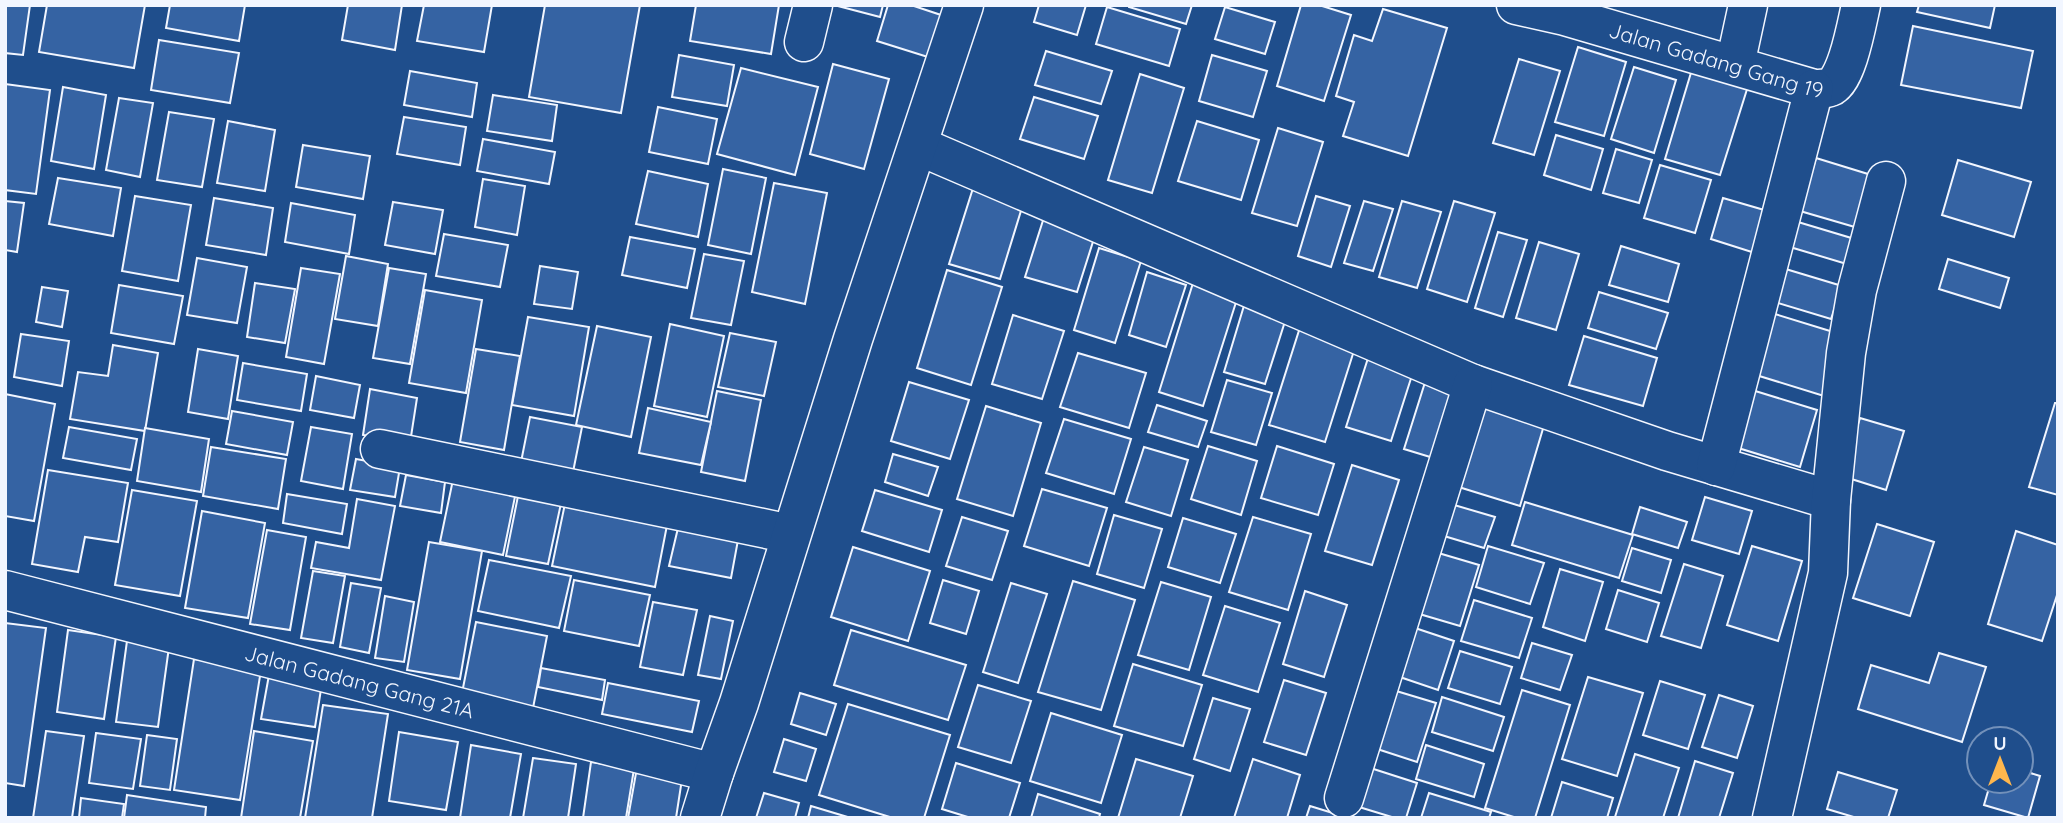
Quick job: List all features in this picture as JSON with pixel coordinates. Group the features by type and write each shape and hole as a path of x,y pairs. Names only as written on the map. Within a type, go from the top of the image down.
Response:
{"street":[{"path":"804,42 813,5"},
{"path":"700,818 853,340 964,5"},
{"name":"Jalan Gadang Gang 19","path":"1516,5 1566,10 1814,89 1831,87 1839,81 1846,65 1861,5"},
{"path":"1735,65 1748,5"},
{"path":"1716,466 1814,89"},
{"path":"919,146 1473,384 1716,466 1831,500"},
{"path":"1772,818 1828,573 1831,500 1846,353 1857,290 1886,181"},
{"path":"1344,798 1473,384"},
{"path":"380,449 791,534"},
{"name":"Jalan Gadang Gang 21A","path":"5,590 714,773"}],"building":[{"path":"5,5 30,5 23,55 5,53"},
{"path":"47,5 145,5 134,68 39,52"},
{"path":"170,5 245,5 239,41 166,28"},
{"path":"348,5 402,5 395,50 342,40"},
{"path":"424,5 492,5 484,52 417,41"},
{"path":"545,5 640,5 621,113 529,97"},
{"path":"696,5 779,5 771,54 690,41"},
{"path":"834,5 883,5 880,17"},
{"path":"888,5 911,5 944,16 931,58 877,41"},
{"path":"1039,5 1086,5 1077,35 1034,22"},
{"path":"1129,5 1192,5 1186,24"},
{"path":"1301,5 1319,5 1351,15 1324,101 1277,86"},
{"path":"1919,5 1995,5 1990,28 1917,12"},
{"path":"1107,7 1180,29 1169,66 1096,44"},
{"path":"1225,7 1275,22 1265,54 1215,39"},
{"path":"1383,9 1447,28 1408,156 1343,136 1354,102 1336,96 1354,35 1372,41"},
{"path":"1913,26 2033,51 2021,108 1901,85"},
{"path":"159,40 239,53 230,103 151,90"},
{"path":"1578,47 1626,62 1604,136 1555,122"},
{"path":"1046,51 1112,71 1101,104 1035,85"},
{"path":"679,55 734,65 727,106 672,97"},
{"path":"1212,55 1267,71 1253,117 1199,101"},
{"path":"1519,59 1560,71 1534,155 1493,143"},
{"path":"833,64 889,79 864,169 810,154"},
{"path":"1693,66 1749,83 1720,175 1665,159"},
{"path":"1634,67 1676,80 1654,153 1611,139"},
{"path":"741,68 818,87 795,175 717,154"},
{"path":"410,71 477,83 472,117 404,105"},
{"path":"1140,74 1184,88 1152,193 1108,180"},
{"path":"5,84 50,90 36,194 5,190"},
{"path":"63,87 106,95 94,169 51,161"},
{"path":"493,95 557,105 552,141 487,131"},
{"path":"1034,97 1098,116 1084,159 1020,139"},
{"path":"119,98 153,103 140,177 106,170"},
{"path":"658,107 717,119 708,164 649,152"},
{"path":"169,112 214,119 202,187 157,180"},
{"path":"404,117 466,127 460,165 397,154"},
{"path":"228,121 275,130 265,191 217,183"},
{"path":"1197,121 1259,140 1241,200 1178,181"},
{"path":"1278,128 1323,142 1297,226 1252,213"},
{"path":"1556,135 1603,149 1591,190 1544,175"},
{"path":"483,139 555,152 549,184 477,171"},
{"path":"303,145 370,156 363,199 296,187"},
{"path":"1616,149 1652,160 1639,203 1603,193"},
{"path":"1816,158 1881,178 1865,230 1800,211"},
{"path":"1958,160 2031,182 2014,237 1942,215"},
{"path":"1660,165 1711,180 1695,233 1644,218"},
{"path":"723,169 766,178 751,254 708,245"},
{"path":"648,171 708,184 698,237 636,224"},
{"path":"58,178 121,188 113,236 49,224"},
{"path":"483,179 525,186 517,235 475,227"},
{"path":"774,183 827,193 805,304 752,292"},
{"path":"974,185 1024,201 1000,279 949,264"},
{"path":"135,196 191,205 178,281 122,271"},
{"path":"1316,196 1350,206 1331,267 1298,256"},
{"path":"214,198 273,208 266,255 206,245"},
{"path":"1723,198 1771,212 1758,254 1711,239"},
{"path":"5,201 24,203 17,252 5,250"},
{"path":"1364,201 1393,209 1373,271 1344,263"},
{"path":"1402,201 1441,212 1417,288 1379,277"},
{"path":"1454,201 1495,213 1467,302 1427,289"},
{"path":"393,202 443,210 435,254 385,245"},
{"path":"291,203 355,215 349,254 285,242"},
{"path":"1046,211 1098,226 1077,292 1025,277"},
{"path":"1798,222 1858,240 1850,265 1790,247"},
{"path":"1498,232 1527,240 1503,317 1475,308"},
{"path":"444,234 508,245 500,287 436,276"},
{"path":"630,237 695,249 687,288 622,275"},
{"path":"1539,242 1579,254 1556,330 1516,318"},
{"path":"1621,246 1679,264 1668,302 1609,285"},
{"path":"1099,248 1141,261 1115,343 1074,330"},
{"path":"704,254 744,261 731,325 691,318"},
{"path":"346,256 388,264 378,326 335,319"},
{"path":"197,258 247,267 237,323 187,315"},
{"path":"1948,259 2009,278 2000,308 1939,289"},
{"path":"540,266 578,272 572,309 534,304"},
{"path":"1779,267 1842,286 1831,319 1768,300"},
{"path":"301,268 340,274 324,364 286,357"},
{"path":"389,268 426,274 410,364 373,358"},
{"path":"947,270 1002,287 971,385 917,368"},
{"path":"1147,272 1186,285 1166,347 1129,335"},
{"path":"255,283 295,289 285,343 247,337"},
{"path":"1193,283 1238,296 1203,406 1159,392"},
{"path":"119,285 183,296 174,344 111,333"},
{"path":"42,287 68,291 62,327 36,322"},
{"path":"425,290 482,300 466,393 409,383"},
{"path":"1599,292 1668,313 1656,349 1588,328"},
{"path":"1246,299 1288,312 1265,384 1224,372"},
{"path":"1775,314 1843,335 1824,396 1756,375"},
{"path":"1013,315 1064,331 1042,399 992,384"},
{"path":"528,317 589,327 574,416 512,405"},
{"path":"1302,321 1358,338 1325,442 1269,425"},
{"path":"670,324 724,336 707,417 654,406"},
{"path":"597,326 651,337 631,437 576,425"},
{"path":"730,333 776,342 764,396 718,387"},
{"path":"21,334 69,341 62,386 14,377"},
{"path":"1584,336 1657,358 1643,406 1569,385"},
{"path":"113,345 158,353 145,431 70,419 78,372 108,376"},
{"path":"198,349 238,356 228,419 188,412"},
{"path":"476,349 520,356 504,450 460,442"},
{"path":"1078,353 1146,373 1129,428 1060,407"},
{"path":"1369,355 1414,369 1391,441 1346,427"},
{"path":"243,363 307,374 301,411 237,400"},
{"path":"316,376 360,385 354,418 310,410"},
{"path":"1427,376 1463,387 1440,460 1404,449"},
{"path":"1227,380 1272,393 1256,445 1211,432"},
{"path":"909,382 969,400 950,459 891,441"},
{"path":"370,389 417,398 410,443 363,435"},
{"path":"1752,390 1817,410 1800,467 1735,447"},
{"path":"717,391 761,400 745,481 701,472"},
{"path":"5,394 55,404 34,521 5,516"},
{"path":"1475,400 1545,422 1520,506 1449,484"},
{"path":"2055,403 2058,403 2058,495 2029,487"},
{"path":"1157,405 1207,421 1198,447 1148,432"},
{"path":"986,406 1041,423 1013,516 957,499"},
{"path":"648,408 711,422 701,465 639,453"},
{"path":"232,411 293,422 287,455 226,444"},
{"path":"530,417 582,427 572,477 520,467"},
{"path":"1860,418 1904,431 1886,490 1842,476"},
{"path":"1064,419 1131,439 1114,494 1046,473"},
{"path":"69,427 137,439 131,470 63,458"},
{"path":"311,427 352,434 343,489 301,481"},
{"path":"145,428 209,439 201,492 137,481"},
{"path":"1208,446 1257,461 1241,515 1191,499"},
{"path":"1277,446 1334,464 1318,515 1261,498"},
{"path":"211,447 286,459 278,509 203,496"},
{"path":"1144,447 1188,460 1171,516 1126,502"},
{"path":"893,454 938,467 928,496 885,482"},
{"path":"356,459 400,467 395,497 350,490"},
{"path":"1352,465 1399,480 1372,565 1325,551"},
{"path":"48,470 128,483 118,542 85,537 78,572 32,564"},
{"path":"455,470 518,482 503,555 440,542"},
{"path":"406,475 445,482 441,513 400,506"},
{"path":"520,486 563,494 548,564 506,556"},
{"path":"1042,489 1107,508 1089,566 1024,546"},
{"path":"132,490 197,501 180,596 115,585"},
{"path":"875,490 942,510 929,552 862,531"},
{"path":"287,494 347,504 342,534 283,523"},
{"path":"567,494 669,515 655,587 552,566"},
{"path":"1705,497 1752,511 1739,554 1692,540"},
{"path":"357,499 395,506 381,580 311,568 316,542 349,548"},
{"path":"1444,502 1495,517 1484,548 1434,533"},
{"path":"1525,502 1633,535 1619,578 1512,545"},
{"path":"1640,507 1687,522 1678,548 1632,534"},
{"path":"202,511 265,523 248,618 185,608"},
{"path":"1114,515 1162,529 1144,588 1097,574"},
{"path":"962,517 1008,531 992,580 946,566"},
{"path":"1253,517 1311,534 1288,610 1229,592"},
{"path":"1183,518 1236,534 1220,583 1168,567"},
{"path":"1877,524 1934,542 1910,616 1853,598"},
{"path":"678,528 738,540 731,578 669,566"},
{"path":"267,530 306,537 290,630 250,624"},
{"path":"2016,531 2058,545 2058,592 2042,641 1988,624"},
{"path":"429,542 482,551 460,679 407,670"},
{"path":"1488,546 1544,563 1530,604 1476,587"},
{"path":"1752,546 1802,561 1778,641 1727,625"},
{"path":"853,547 930,571 908,641 831,617"},
{"path":"1632,548 1671,560 1661,593 1622,581"},
{"path":"1435,552 1479,565 1460,626 1416,613"},
{"path":"489,560 571,576 559,628 478,611"},
{"path":"1684,564 1723,576 1701,648 1661,636"},
{"path":"1560,569 1603,582 1585,641 1543,627"},
{"path":"313,571 345,576 333,643 301,638"},
{"path":"574,580 650,595 639,646 564,631"},
{"path":"943,580 979,591 966,634 930,623"},
{"path":"1073,581 1135,600 1101,710 1038,692"},
{"path":"1161,582 1211,597 1189,670 1138,655"},
{"path":"351,583 381,588 369,653 340,647"},
{"path":"1011,583 1047,594 1018,683 983,672"},
{"path":"1618,590 1659,603 1647,642 1606,629"},
{"path":"1305,591 1347,605 1324,677 1283,664"},
{"path":"385,596 414,602 404,662 375,658"},
{"path":"1474,600 1532,618 1519,658 1461,641"},
{"path":"653,602 697,610 683,675 640,667"},
{"path":"1225,606 1280,623 1258,692 1203,675"},
{"path":"710,616 733,621 721,679 698,675"},
{"path":"476,622 547,636 533,708 462,693"},
{"path":"5,623 46,628 24,786 5,783"},
{"path":"1409,626 1454,641 1438,690 1394,675"},
{"path":"68,630 116,637 104,719 57,712"},
{"path":"851,630 966,665 948,720 834,685"},
{"path":"127,641 169,647 158,727 116,722"},
{"path":"1532,643 1572,655 1560,690 1521,678"},
{"path":"1460,651 1512,667 1500,704 1448,688"},
{"path":"1939,653 1986,667 1967,725 1965,725 1962,742 1858,709 1871,665 1929,683"},
{"path":"194,659 261,670 240,800 174,790"},
{"path":"1133,664 1202,685 1183,746 1114,726"},
{"path":"541,668 605,680 602,700 538,687"},
{"path":"269,675 322,683 315,727 261,719"},
{"path":"1588,677 1643,693 1617,776 1562,759"},
{"path":"1284,680 1326,693 1306,755 1264,742"},
{"path":"1660,681 1705,695 1688,749 1643,735"},
{"path":"608,683 699,701 692,732 602,714"},
{"path":"978,685 1031,701 1011,763 958,747"},
{"path":"1383,687 1436,703 1417,762 1365,745"},
{"path":"1522,690 1570,705 1535,818 1517,818 1485,808"},
{"path":"800,693 836,704 826,735 791,724"},
{"path":"1719,695 1753,706 1737,758 1702,747"},
{"path":"1442,697 1504,717 1493,751 1432,732"},
{"path":"1213,698 1250,709 1230,771 1194,759"},
{"path":"848,704 950,735 924,818 893,818 819,795"},
{"path":"323,705 388,714 372,818 305,818"},
{"path":"1051,713 1122,735 1101,803 1030,781"},
{"path":"46,731 84,736 72,818 33,818"},
{"path":"254,731 313,741 300,818 241,818"},
{"path":"399,732 458,742 446,810 389,801"},
{"path":"96,733 141,739 133,789 89,783"},
{"path":"147,735 177,739 170,790 140,786"},
{"path":"784,739 816,749 806,781 774,772"},
{"path":"471,745 521,754 510,818 460,818"},
{"path":"1426,745 1484,764 1474,797 1416,779"},
{"path":"1635,754 1679,768 1663,818 1615,817"},
{"path":"533,758 576,764 568,818 523,818"},
{"path":"1136,759 1193,776 1180,818 1118,818"},
{"path":"1253,759 1300,775 1287,818 1234,818"},
{"path":"1695,761 1733,773 1719,818 1678,818"},
{"path":"591,762 634,769 626,818 583,818"},
{"path":"956,763 1020,783 1009,818 971,818 942,809"},
{"path":"1358,764 1417,783 1406,818 1395,818 1346,803"},
{"path":"1838,772 1897,790 1888,818 1857,818 1827,809"},
{"path":"636,773 682,779 676,818 628,818"},
{"path":"2035,774 2040,776 2035,794"},
{"path":"1562,782 1613,798 1607,818 1551,818"},
{"path":"764,793 799,803 795,818 756,818"},
{"path":"1429,793 1491,812 1489,818 1421,818"},
{"path":"1038,794 1100,814 1099,818 1031,818"},
{"path":"127,795 206,807 205,818 124,818"},
{"path":"1987,795 2035,795 2028,818 1984,805"},
{"path":"81,798 124,804 122,818 79,818"},
{"path":"811,806 851,818 808,818"},
{"path":"1310,806 1349,818 1306,818"}]}
